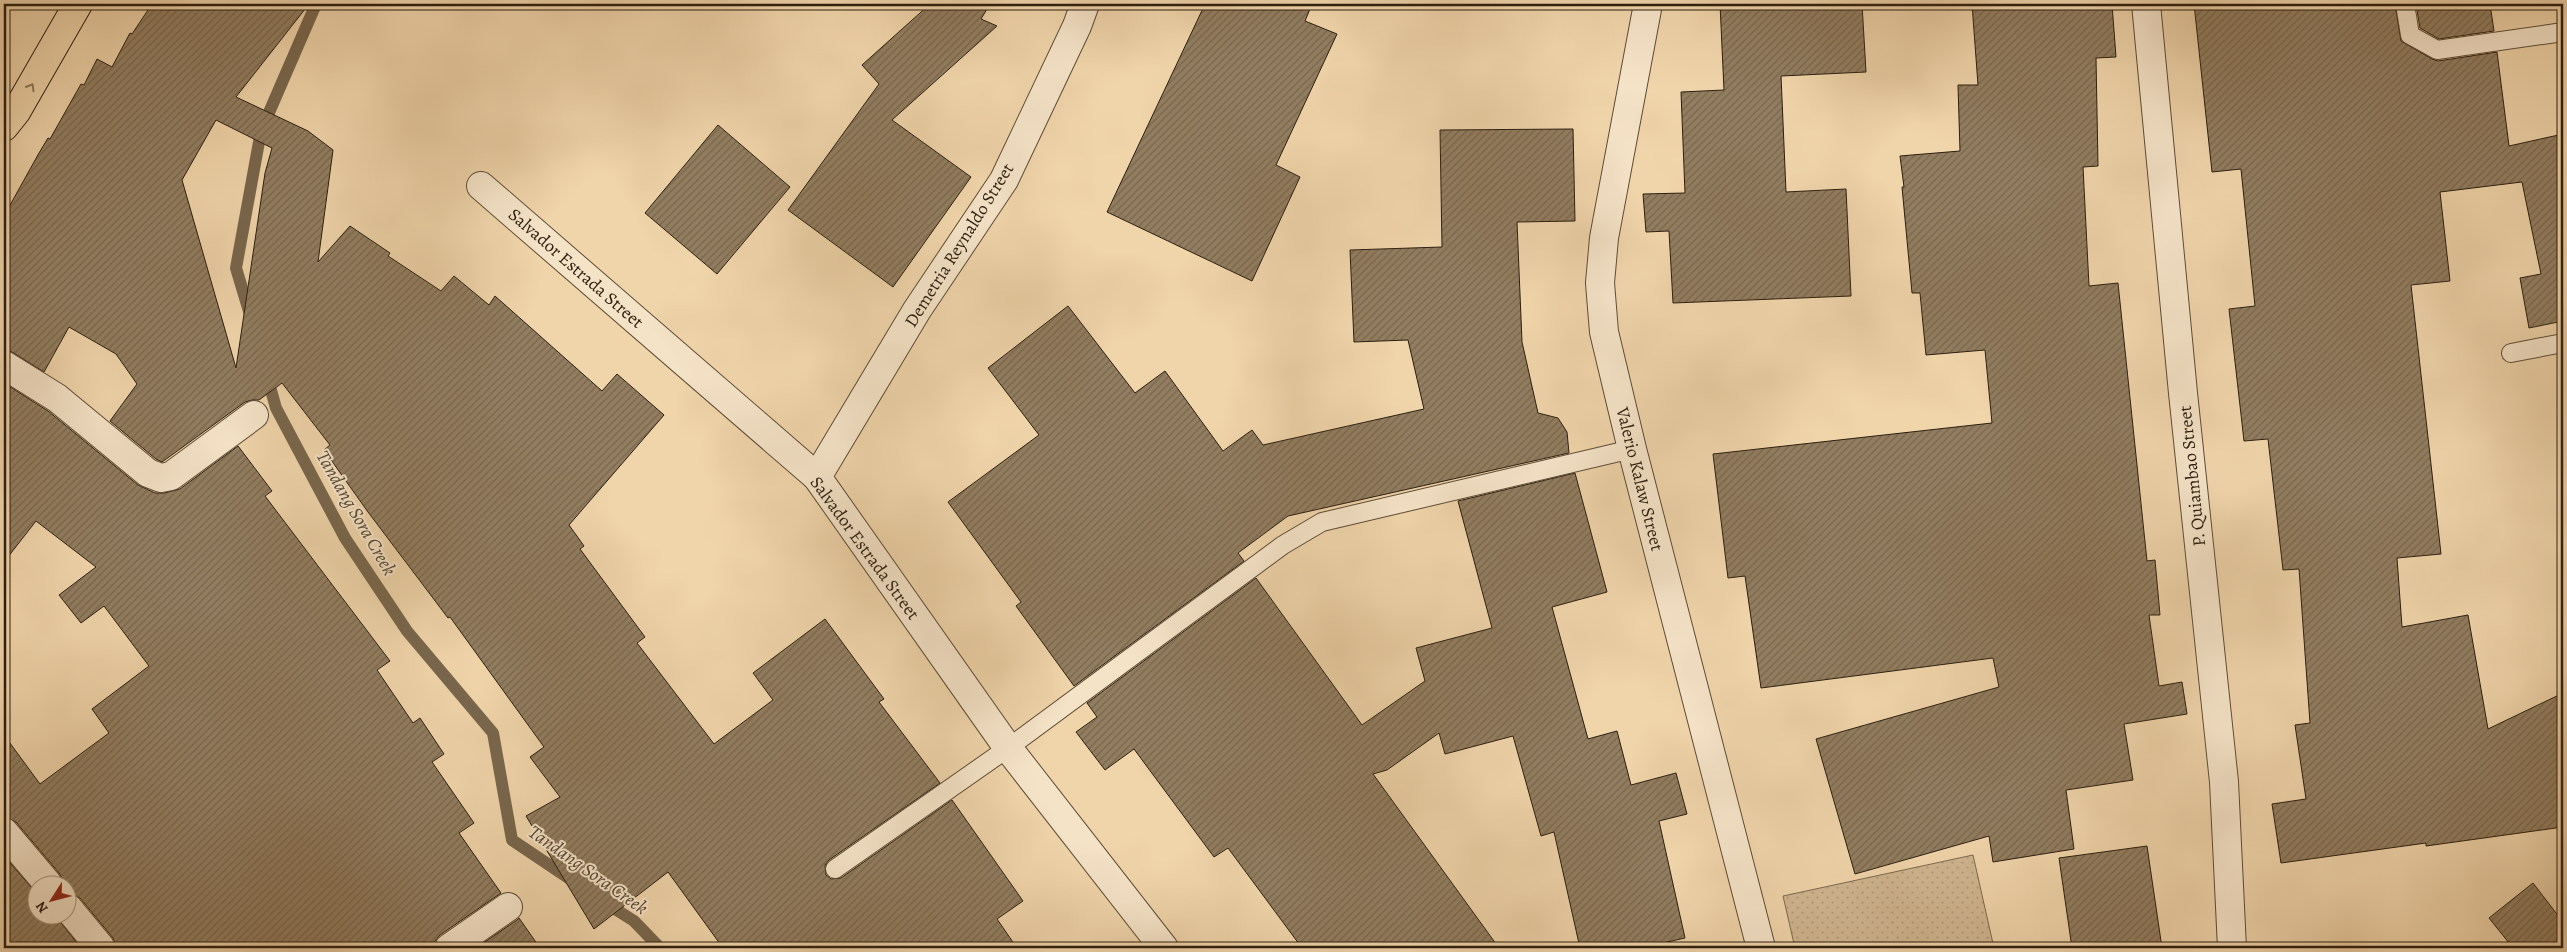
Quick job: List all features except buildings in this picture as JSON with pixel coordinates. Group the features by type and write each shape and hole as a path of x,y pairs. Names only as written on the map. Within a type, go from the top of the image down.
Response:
{"main road":[{"path":"4,127 16,112 78,4"}],"street":[{"name":"Demetria Reynaldo Street","path":"817,477 918,310 1004,180 1078,26 1085,4"},
{"name":"Valerio Kalaw Street","path":"1648,4 1604,238 1600,283 1604,332 1632,449 1761,948"},
{"name":"P. Quiambao Street","path":"2146,4 2183,393 2224,782 2232,948"},
{"name":"Salvador Estrada Street","path":"481,186 817,477 1008,748 1164,948"},
{"path":"4,365 57,398 148,473 161,478 171,476 254,415"},
{"path":"4,832 40,874"},
{"path":"449,948 508,907"},
{"path":"78,920 101,948"}],"lane":[{"path":"2405,4 2410,35 2437,50 2563,32"},
{"path":"2511,353 2563,343"},
{"path":"835,869 1008,748 1283,545 1322,522 1632,449"}],"shaded area":[{"path":"1973,855 1994,948 1795,948 1783,896"}],"waterway":[{"name":"Tandang Sora Creek","path":"251,318 236,268 261,131 316,4"},
{"name":"Tandang Sora Creek","path":"267,376 276,408 345,538 407,631 493,733 512,840 573,881"},
{"name":"Tandang Sora Creek","path":"604,902 634,921 660,948"}]}
